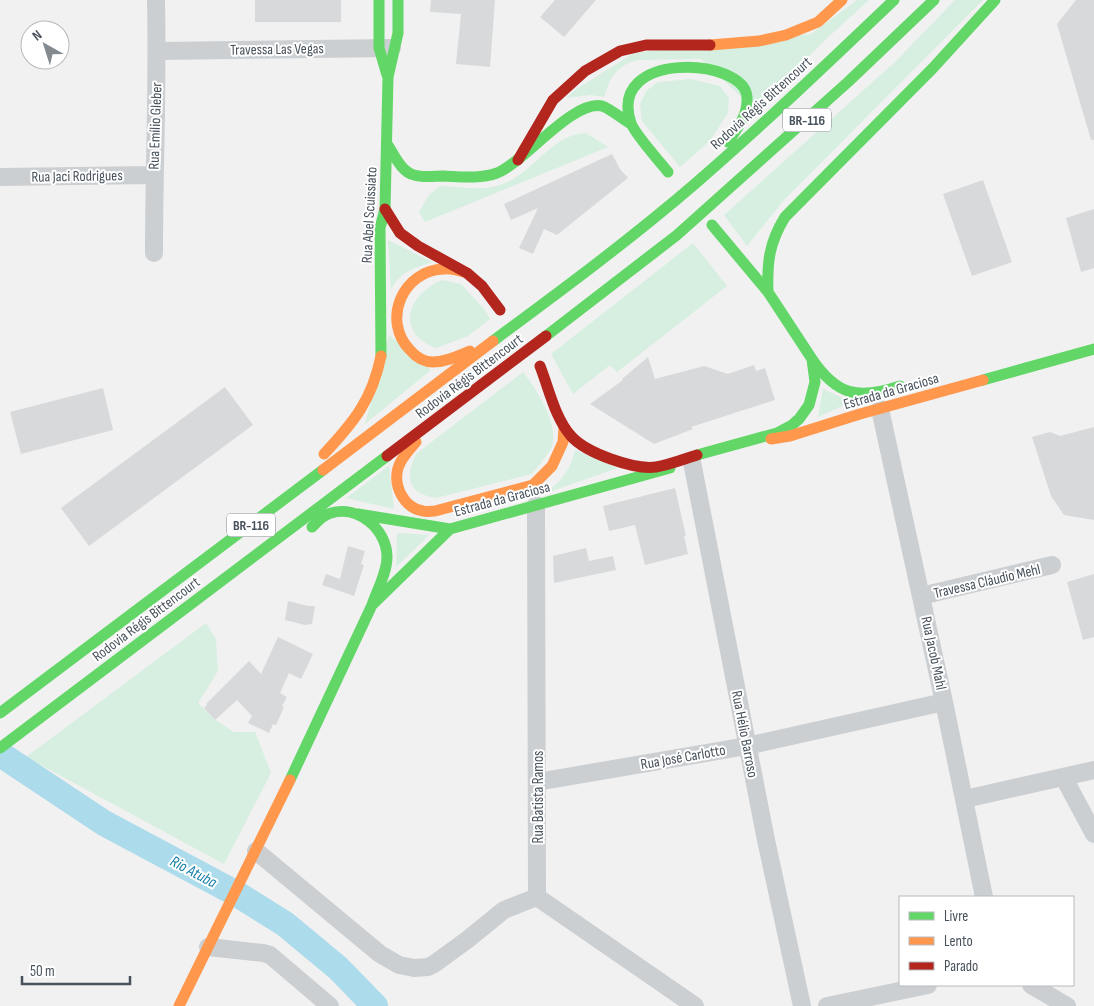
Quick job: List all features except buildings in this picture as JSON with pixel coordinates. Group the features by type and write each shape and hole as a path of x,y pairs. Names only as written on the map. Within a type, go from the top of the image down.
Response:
{"main road":[{"name":"Rua Abel Scuissiato","path":"317,459 349,426 365,405 373,389 381,356 380,228 385,209 388,144 388,48 379,0"},
{"name":"Rua Abel Scuissiato","path":"388,48 398,33 398,0"},
{"path":"518,160 538,124 559,93 585,71 620,51 646,45 708,45 759,41 786,35 818,22 842,0"},
{"name":"Rodovia Régis Bittencourt","path":"3,711 597,263 696,182 840,52 894,0"},
{"name":"Rodovia Régis Bittencourt","path":"0,748 441,416 677,235 848,82 934,0"},
{"path":"768,292 767,258 775,234 785,217 933,68 995,0"},
{"path":"631,124 628,101 635,83 652,72 676,68 696,68 726,73 734,77 746,93 746,113 734,134 696,182"},
{"path":"405,181 480,178 500,172 518,160 551,131 576,113 591,107 602,106 631,124 668,172"},
{"path":"388,144 401,166 405,181"},
{"path":"405,181 385,209 400,233 418,246 466,273 482,286 500,310"},
{"name":"Estrada da Graciosa","path":"712,225 768,292 816,366 829,380 854,392 874,394 912,383"},
{"path":"466,273 450,268 439,268 424,275 410,285 400,299 395,315 397,331 404,346 416,357 431,362 447,360 496,340"},
{"name":"Estrada da Graciosa","path":"179,1006 247,870 372,605 450,528 692,462 738,444 790,436 1094,349"},
{"path":"540,366 564,428 573,438 596,453 610,459 638,466 655,467 777,433 792,425 809,405 814,389 815,374 812,359"},
{"path":"441,416 400,461 396,473 397,486 402,497 411,506 423,511 435,511 532,485 552,466 563,442 564,428"},
{"path":"231,588 328,514 338,512 356,514 450,528"},
{"path":"356,514 365,518 379,530 386,547 386,565 372,605"},
{"path":"102,637 181,562"},
{"path":"117,660 209,605"}],"street":[{"name":"Rua Emílio Gleber","path":"154,253 156,0"},
{"name":"Travessa Las Vegas","path":"157,50 388,48"},
{"name":"Rua Jaci Rodrigues","path":"0,177 154,175"},
{"name":"Rua Jacob Mahl","path":"880,409 965,799 984,896"},
{"name":"Rua Hélio Barroso","path":"692,462 747,746 802,1006"},
{"name":"Rua Batista Ramos","path":"536,505 538,897"},
{"name":"Travessa Cláudio Mehl","path":"921,596 1052,565"},
{"name":"Rua José Carlotto","path":"537,782 747,746 944,702"},
{"path":"965,799 1094,770"},
{"path":"1064,778 1094,834"},
{"path":"256,851 380,954 399,965 422,968 434,964 504,910 538,897 695,1006"},
{"path":"208,947 270,955 330,1006"},
{"path":"827,1006 923,986"},
{"path":"1033,986 1067,1006"}],"green space":[{"path":"857,0 869,0 824,41 755,110 701,59 637,60 626,64 616,72 610,80 604,97 591,95 566,98 575,90 634,53 811,34"},
{"path":"955,0 983,0 784,200 747,246 724,215 895,62"},
{"path":"691,79 720,86 729,98 728,113 709,142 680,167 642,121 640,104 646,91 658,82"},
{"path":"586,133 608,147 425,222 419,212 429,195 440,186 481,188 497,186 516,177 563,140 574,135"},
{"path":"388,240 432,262 403,275 391,290"},
{"path":"693,243 727,286 617,372 610,365 573,394 551,354"},
{"path":"442,280 461,284 484,309 490,319 468,336 436,348 423,341 415,333 410,314 414,304 421,295"},
{"path":"389,335 431,370 365,424"},
{"path":"523,372 545,407 552,427 553,437 552,446 546,457 532,474 436,498 426,496 414,488 411,483 410,470 416,454"},
{"path":"823,389 851,402 818,417"},
{"path":"575,450 618,468 546,493 565,474"},
{"path":"389,466 394,509 346,498"},
{"path":"397,533 429,535 396,567"},
{"path":"206,623 216,639 218,671 198,703 214,719 234,732 255,732 271,773 224,864 26,757"}],"waterway":[{"name":"Rio Atuba","path":"0,754 104,823 237,894 285,924 338,968 375,1006"}],"traffic: fast":[{"path":"379,0 379,48 387,75"},
{"path":"381,356 380,228 385,209 388,77 398,33 398,0"},
{"path":"493,341 621,244 696,183 821,70 894,0"},
{"path":"546,336 677,235 848,82 934,0"},
{"path":"768,292 768,271 772,244 785,217 933,68 995,0"},
{"path":"668,172 631,123 629,99 638,83 656,72 679,68 702,68 724,74 740,84 747,97 746,110 739,126 728,142"},
{"path":"387,144 402,167 414,175 425,177 478,177 491,175 508,167 563,122 577,112 590,107 605,107 631,124"},
{"path":"697,455 777,433 792,425 809,405 815,382 812,359 768,292 712,225"},
{"path":"983,380 1094,349"},
{"path":"812,359 831,381 850,392 872,393 900,386"},
{"path":"0,748 387,456"},
{"path":"450,529 670,468"},
{"path":"0,713 323,470"},
{"path":"312,527 325,515 341,511 361,516 376,529 386,547 387,563 372,605"},
{"path":"358,514 450,529"},
{"path":"290,780 372,605 450,529"}],"traffic: slow":[{"path":"710,45 759,41 786,35 818,22 842,0"},
{"path":"467,273 453,269 444,269 430,272 417,278 408,287 401,299 397,311 397,325 401,338 410,350 423,360 430,362 443,361 470,351"},
{"path":"323,470 493,341"},
{"path":"324,454 353,421 367,398 373,385 381,356"},
{"path":"771,439 790,436 860,414 983,380"},
{"path":"416,442 399,464 397,482 405,501 410,506 423,511 435,511 533,485 552,466 563,442 564,428"},
{"path":"179,1006 290,780"}],"traffic: jam":[{"path":"518,160 553,100 585,71 620,51 646,45 710,45"},
{"path":"385,209 400,233 418,246 467,273 482,286 500,310"},
{"path":"387,456 546,336"},
{"path":"540,366 553,403 565,429 578,442 588,448 623,463 647,467 666,465 697,455"}]}
